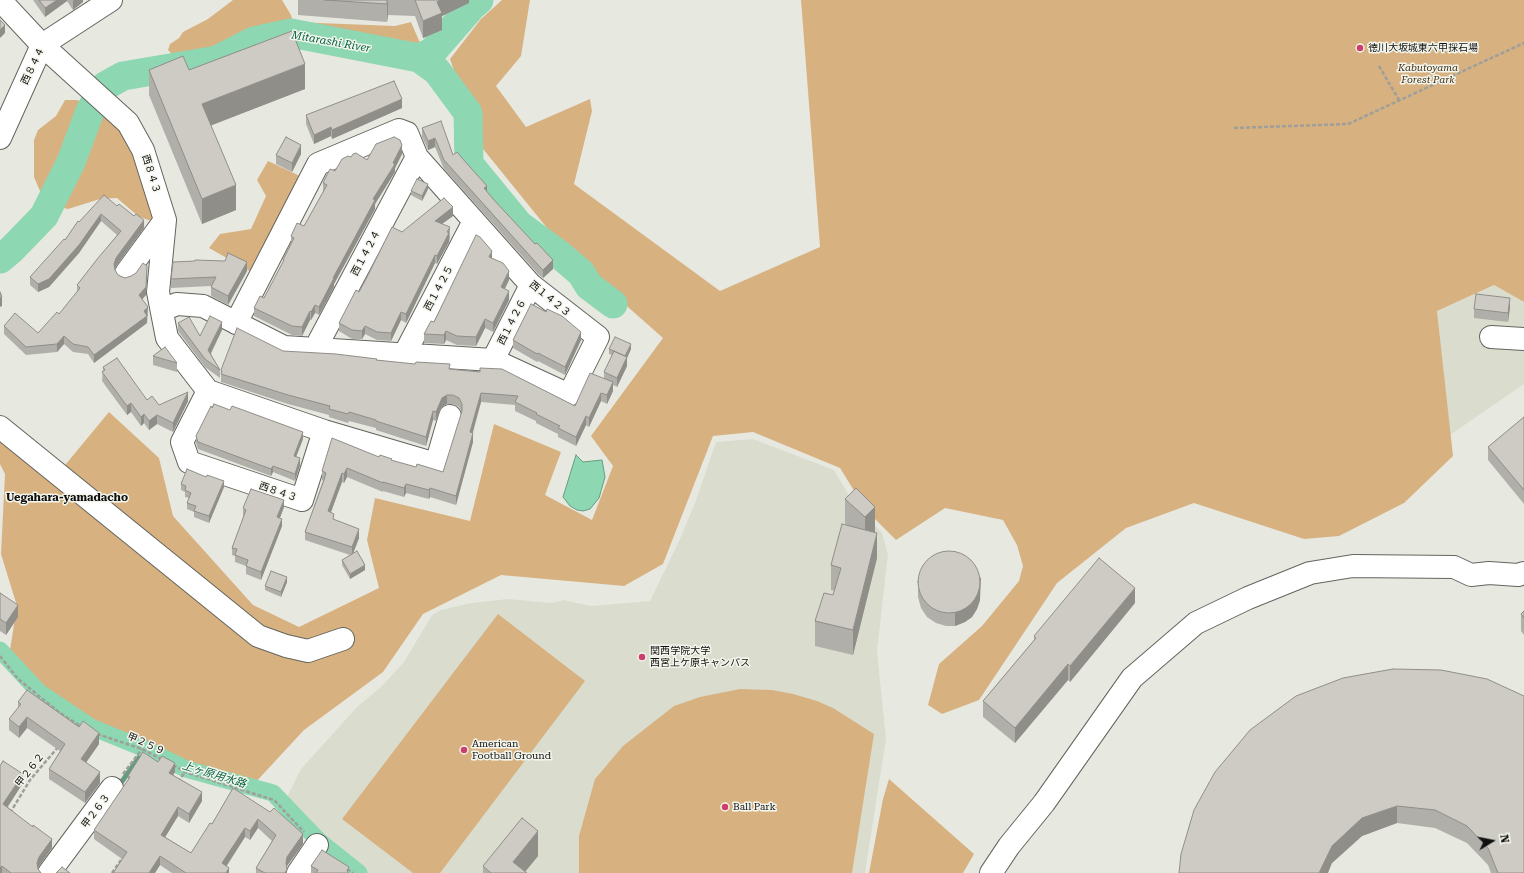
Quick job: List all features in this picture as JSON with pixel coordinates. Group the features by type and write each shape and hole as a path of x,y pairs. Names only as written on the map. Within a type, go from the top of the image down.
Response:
{"street":[{"name":"西８４３","path":"0,0 42,45 128,123 143,150 164,220 158,292 166,338 208,391 182,442 189,462 302,500 324,431"},
{"name":"西８４４","path":"0,138 10,95 42,45 111,0"},
{"name":"西１４２３","path":"162,310 177,304 203,306 236,323 284,347 493,360 569,395 598,338 531,285 417,157 407,133 400,130 318,164 236,323"},
{"name":"西１４２４","path":"315,349 417,157"},
{"path":"126,273 164,220"},
{"name":"西１４２５","path":"404,355 474,221"},
{"name":"西１４２６","path":"493,360 531,285"},
{"path":"1491,337 1524,339"},
{"path":"208,391 324,431 436,464 450,416"},
{"path":"0,427 258,636 286,646 308,651 343,639"},
{"path":"991,873 1009,846 1044,803 1132,678 1196,623 1248,598 1310,573 1353,566 1454,567 1471,575 1489,573 1524,574"},
{"name":"甲２６３","path":"50,873 112,788"},
{"path":"298,873 317,845"}],"path":[{"path":"1234,128 1348,124 1524,43"},
{"path":"1379,66 1399,100"},
{"path":"0,656 18,680 60,713 88,731"},
{"path":"72,729 76,724"},
{"name":"甲２５９","path":"95,733 142,749 185,772 274,800 317,845"},
{"name":"甲２６２","path":"6,818 30,780 60,745"},
{"name":"甲２６３","path":"112,788 142,749"},
{"path":"177,783 185,772"},
{"path":"112,873 122,860"},
{"path":"347,868 353,873"}],"shaded area":[{"path":"1494,285 1524,302 1524,384 1450,435 1437,311"},
{"name":"関西学院大学 西宮上ケ原キャンパス","path":"753,439 834,470 853,502 882,533 888,554 877,651 886,739 865,873 363,873 306,829 285,801 301,769 357,707 381,687 404,662 432,615 441,610 471,603 508,599 552,603 564,600 591,606 650,601 680,539 695,503 716,442"},
{"path":"576,455 583,462 602,460 605,477 599,498 590,509 583,511 577,510 570,506 563,497"}],"green space":[{"path":"233,0 282,0 291,15 293,22 395,26 411,22 423,50 406,52 278,27 243,36 202,55 175,57 168,50 170,44 179,38 183,32 208,19"},
{"name":"Kabutoyama Forest Park","path":"502,0 530,0 521,56 496,86 526,127 590,99 592,111 574,184 720,291 820,247 801,0 1524,0 1524,302 1494,285 1437,311 1453,456 1404,503 1339,536 1304,539 1194,503 1126,528 1057,583 979,700 942,714 928,705 939,664 982,626 1019,581 1023,566 1017,545 1003,520 945,508 896,540 866,510 840,468 753,432 713,436 663,564 624,586 501,575 423,614 383,672 304,730 254,784 187,767 62,703 9,656 17,606 1,554 5,474 0,464 0,431 61,470 109,412 159,458 173,516 253,605 299,627 379,588 367,540 375,498 470,521 494,424 561,452 545,495 592,520 613,466 591,436 663,338 569,255 479,144 450,59 481,19"},
{"path":"65,100 77,100 102,111 121,125 160,220 148,220 138,216 117,198 100,199 68,209 52,205 43,198 34,177 34,140 38,130 56,116"},
{"path":"268,161 304,178 255,274 209,248 220,234 251,229 266,196 257,180"},
{"name":"American Football Ground","path":"498,614 585,681 440,873 413,873 342,819"},
{"name":"Ball Park","path":"740,689 772,690 817,701 833,708 874,734 852,873 579,873 579,836 595,779 623,746 674,706 700,697"},
{"path":"889,779 974,854 963,873 869,873 883,799"}],"building":[{"path":"39,0 57,0 45,8"},
{"path":"325,0 387,0 387,4"},
{"path":"415,0 440,0 437,2 442,13 423,21"},
{"path":"0,20 5,25 0,30"},
{"path":"292,31 305,64 202,104 236,185 202,199 149,70 183,56 189,70"},
{"path":"394,81 402,99 332,130 331,127 314,135 306,115"},
{"path":"441,121 453,155 457,152 487,186 484,188 494,200 535,244 537,243 553,260 543,270 444,160 435,138 428,141 422,128"},
{"path":"286,137 301,145 292,163 276,155"},
{"path":"394,137 400,140 402,145 393,163 395,164 373,199 375,200 319,307 315,305 311,312 310,311 302,327 292,326 254,308 260,296 264,298 284,260 294,238 291,236 297,223 304,226 327,185 323,183 330,169 335,171 342,159 348,156 351,157 356,153 367,160 376,144"},
{"path":"417,179 428,184 422,196 411,191"},
{"path":"104,195 117,206 119,204 134,216 136,214 144,220 116,258 114,264 118,275 125,278 136,273 143,263 147,266 146,287 139,295 148,307 144,311 147,316 94,355 88,347 73,344 64,336 57,344 26,347 4,326 15,313 38,333 57,312 59,314 80,288 77,285 121,231 101,214 79,245 49,279 38,284 30,277 64,239 65,240 78,221 79,222"},
{"path":"444,198 453,207 435,221 450,227 447,232 449,233 437,256 435,255 406,314 401,312 391,333 377,332 365,326 362,331 352,330 339,323 356,290 359,292 392,227 402,232"},
{"path":"476,235 480,237 492,251 489,257 503,263 509,271 501,287 509,291 493,323 485,319 476,337 457,336 446,331 444,335 424,334 431,321 434,322"},
{"path":"228,253 247,262 228,296 211,287 216,277 171,279 173,262 195,260 225,261"},
{"path":"1476,294 1510,298 1508,313 1474,309"},
{"path":"531,304 546,312 547,309 562,316 581,332 565,367 538,353 537,354 513,340"},
{"path":"210,316 222,322 208,350 220,370 205,359 178,323 189,317 200,336"},
{"path":"237,328 283,351 336,354 415,364 416,362 450,364 449,369 480,372 480,368 502,369 575,406 590,373 613,382 607,395 601,393 589,418 586,416 576,437 558,428 560,426 515,402 518,396 481,393 470,432 473,433 456,496 430,488 429,490 406,484 404,488 383,483 347,468 344,474 342,473 328,511 334,514 333,519 359,529 352,547 305,532 324,480 326,473 322,471 332,438 379,457 380,455 392,459 391,460 416,467 417,464 443,472 462,411 462,404 459,398 453,395 447,395 442,398 436,412 433,411 426,437 349,412 348,414 329,409 330,406 288,395 221,374 221,370"},
{"path":"615,337 631,344 625,356 609,349"},
{"path":"165,347 177,363 153,356"},
{"path":"614,351 627,357 617,378 604,372"},
{"path":"117,358 147,400 152,396 159,405 188,392 173,423 157,415 149,421 144,414 141,417 131,403 127,406 102,372 105,370 103,367"},
{"path":"214,404 230,410 232,406 303,432 294,456 300,458 295,474 273,466 271,469 198,442 196,436 211,406 212,408"},
{"path":"1524,417 1524,490 1488,447"},
{"path":"187,469 206,477 207,475 224,481 209,516 194,511 196,506 187,503 191,493 185,490 186,486 181,484"},
{"path":"856,488 875,507 865,517 845,499"},
{"path":"251,489 284,500 277,517 282,519 261,572 246,566 248,560 235,555 237,549 232,548 246,510 243,508"},
{"path":"842,524 877,533 853,630 815,621 824,593 833,595 841,568 831,565"},
{"path":"357,551 365,565 350,574 342,560"},
{"path":"943,551 955,551 971,560 978,570 980,582 978,594 971,604 955,613 943,613 932,608 923,599 918,588 918,576 923,565 932,556"},
{"path":"1099,558 1135,588 1070,666 1068,664 1015,728 983,701 1036,638 1034,636"},
{"path":"271,571 287,577 281,592 265,586"},
{"path":"0,593 18,605 6,623 0,619"},
{"path":"1524,611 1524,618 1521,614"},
{"path":"1393,669 1441,670 1487,679 1524,696 1524,873 1498,873 1488,848 1467,826 1435,810 1397,806 1362,818 1332,846 1319,873 1179,873 1181,854 1194,810 1215,772 1250,730 1296,696 1343,678"},
{"path":"27,690 79,727 83,721 99,733 81,759 100,772 85,792 49,769 65,744 27,717 19,727 9,719 21,704 18,702"},
{"path":"143,752 158,762 162,756 175,763 169,773 202,792 189,814 178,807 161,835 191,853 210,823 212,824 233,788 270,812 274,808 303,834 287,857 287,869 285,873 265,873 256,868 276,835 258,819 250,831 245,828 222,863 229,868 226,873 186,873 160,856 149,873 113,873 127,852 94,830 130,777 128,776"},
{"path":"3,761 23,774 3,804 33,827 33,825 52,839 39,857 37,863 38,869 41,873 11,873 2,866 0,868 0,766"},
{"path":"522,818 538,831 513,862 527,873 491,873 483,866"},
{"path":"322,850 349,867 347,871 349,873 316,873 318,870 311,866"},
{"path":"62,867 70,873 56,873"}],"waterway":[{"path":"419,58 432,52 479,0"},
{"name":"Mitarashi River","path":"0,259 12,249 44,216 71,162 90,111 105,86 123,76 217,60 254,41 291,33 419,58 437,71 468,113 469,164 519,225 560,255 581,273 589,286 613,304"},
{"name":"上ヶ原用水路","path":"0,650 39,692 91,727 145,749 186,769 273,793 319,841 359,873"},
{"path":"118,787 145,749"}],"place":[{"name":"徳川大坂城東六甲採石場","path":"1360,48"},
{"name":"関西学院大学 西宮上ケ原キャンパス","path":"642,657"},
{"name":"American Football Ground","path":"464,750"},
{"name":"Ball Park","path":"725,807"}],"district":[{"name":"Uegahara-yamadacho","path":"67,498"}]}
